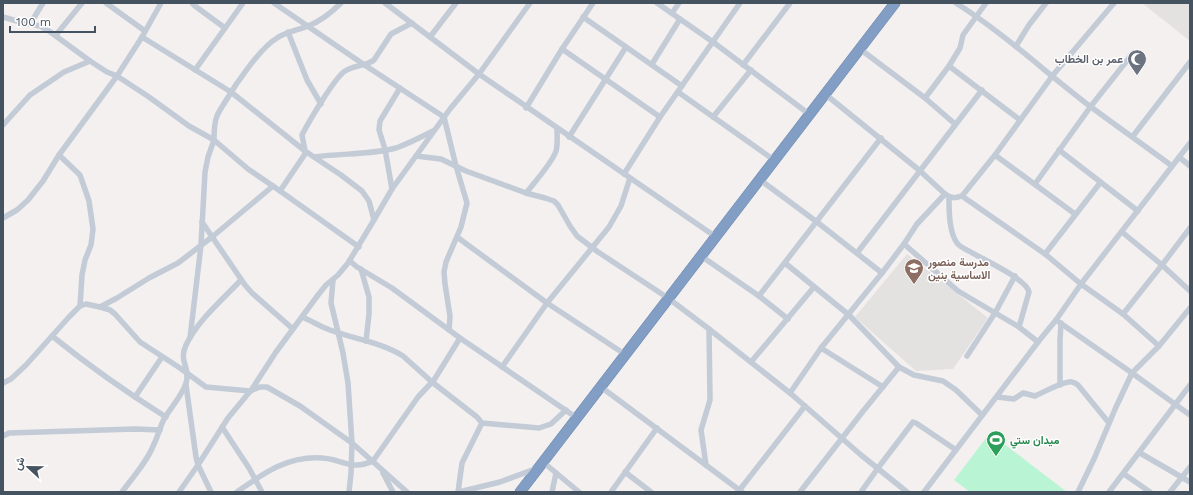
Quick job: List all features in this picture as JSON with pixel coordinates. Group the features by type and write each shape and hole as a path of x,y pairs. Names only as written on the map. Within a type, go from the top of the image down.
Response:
{"highway":[{"path":"520,492 894,3"}],"street":[{"path":"30,24 44,3"},
{"path":"56,36 82,3"},
{"path":"106,3 145,31"},
{"path":"3,218 17,210 28,200 43,181 59,155 117,76 162,3"},
{"path":"192,3 225,28"},
{"path":"195,70 243,3"},
{"path":"274,3 283,5 309,26 363,64 444,117 467,203 462,222 446,262 444,272 450,316 449,330"},
{"path":"190,338 201,245 205,172 208,156 214,140 217,116 231,92 268,44 288,32 309,26 318,21 341,3"},
{"path":"385,3 526,108 716,237"},
{"path":"430,36 456,3"},
{"path":"179,492 228,418 250,391 318,295 350,261 392,189 434,130 479,74 530,3"},
{"path":"526,108 591,5 585,3"},
{"path":"657,3 713,42 809,114"},
{"path":"672,13 679,3"},
{"path":"624,174 660,117 740,3"},
{"path":"743,65 790,3"},
{"path":"956,3 977,16 1091,106 1172,166"},
{"path":"925,98 949,66 960,48 963,35 986,3"},
{"path":"1016,46 1029,25 1046,3"},
{"path":"825,94 881,138 947,196 954,198 962,196 995,155 1053,75 1114,3"},
{"path":"3,17 40,26 56,36 90,61 107,72 117,76 189,126 214,140 239,162 359,246"},
{"path":"583,17 682,86"},
{"path":"652,64 680,19"},
{"path":"280,191 303,157 305,151 302,135 341,74 356,66 369,63 374,60 391,34 412,23"},
{"path":"288,32 307,80 321,104"},
{"path":"142,37 231,92 305,151 362,191 369,201 374,220"},
{"path":"569,137 626,47"},
{"path":"860,48 925,98 955,124"},
{"path":"562,49 660,117"},
{"path":"1036,184 1091,106 1133,53"},
{"path":"3,125 30,95 64,72 90,61"},
{"path":"1133,136 1190,62"},
{"path":"949,66 1020,120"},
{"path":"713,117 751,70"},
{"path":"392,189 379,125 400,88"},
{"path":"857,253 919,170 982,90"},
{"path":"678,92 774,160"},
{"path":"526,193 539,177 554,154 557,129"},
{"path":"315,157 385,150 398,147 434,130"},
{"path":"759,296 881,138"},
{"path":"924,492 1038,342 1059,322 1081,284 1190,143"},
{"path":"1059,150 1138,211"},
{"path":"59,155 80,175 89,201 93,229 91,245 85,260 82,274 80,306"},
{"path":"995,155 1075,214"},
{"path":"416,156 441,159 526,193 554,202 558,205 577,236 668,298 709,329 790,393 842,439 907,492"},
{"path":"1179,158 1190,166"},
{"path":"502,367 547,303 609,227 624,197 630,178"},
{"path":"759,179 882,273"},
{"path":"1044,254 1100,182"},
{"path":"100,307 111,302 149,278 175,265 212,237 273,186"},
{"path":"790,393 821,348 882,273 924,216 947,196"},
{"path":"947,196 953,236 959,246 1015,276 1029,290 1019,327"},
{"path":"962,196 1044,254 1081,284 1123,314 1158,346"},
{"path":"202,221 241,280 252,293 293,329"},
{"path":"1123,314 1190,228"},
{"path":"1122,232 1162,265 1190,291"},
{"path":"457,237 547,303 626,355"},
{"path":"904,244 958,291 1019,327 1038,342"},
{"path":"701,256 759,296 788,319"},
{"path":"350,261 392,288 460,338 577,418"},
{"path":"785,263 848,315 899,367 914,375 943,381 956,390 982,415"},
{"path":"361,269 369,297 366,341"},
{"path":"967,356 995,313 1015,276"},
{"path":"211,492 198,465 186,384 188,373 182,355 190,338 197,328 214,307 241,280"},
{"path":"333,280 331,303 343,353 348,383 352,443 348,492"},
{"path":"751,362 814,287"},
{"path":"3,383 11,379 26,365 80,306 86,304 100,307 110,310 140,342 188,373 202,385 210,388 250,391 263,387 271,389 300,406 352,443 407,492"},
{"path":"1078,492 1132,373 1158,346 1190,308"},
{"path":"302,317 324,327 398,352 432,382 477,417 482,423 539,428 551,424 566,410"},
{"path":"1059,322 1190,415"},
{"path":"1059,322 1060,385"},
{"path":"706,465 701,430 710,400 709,329"},
{"path":"52,336 90,366 135,398 166,417"},
{"path":"237,492 283,463 305,458 331,459 351,465 364,465 373,461 418,397 432,382 460,338"},
{"path":"821,348 883,387"},
{"path":"135,398 162,357"},
{"path":"800,492 899,367"},
{"path":"997,397 1014,399 1023,393 1035,396 1069,381 1078,385 1109,423"},
{"path":"122,492 152,449 166,417 186,384"},
{"path":"1109,492 1190,385"},
{"path":"601,387 740,491 805,406"},
{"path":"861,492 913,422 956,450"},
{"path":"482,423 462,463 459,492 500,482 540,465 556,473 579,492"},
{"path":"222,427 256,479 262,492"},
{"path":"611,492 657,428"},
{"path":"3,436 9,433 127,429 160,430"},
{"path":"1140,453 1190,482"},
{"path":"1170,492 1190,467"},
{"path":"381,468 393,492"},
{"path":"625,472 651,492"},
{"path":"552,492 556,473"},
{"path":"1124,474 1150,492"}],"shaded area":[{"path":"1142,3 1190,3 1190,41"},
{"name":"مدرسة منصور الاساسية بنين","path":"907,254 988,318 953,369 916,371 855,317"}],"green space":[{"name":"ميدان ستي","path":"990,433 1067,492 970,492 954,480"}],"place":[{"name":"عمر بن الخطاب","path":"1137,76"},
{"name":"مدرسة منصور الاساسية بنين","path":"914,285"},
{"name":"ميدان ستي","path":"996,457"}]}
